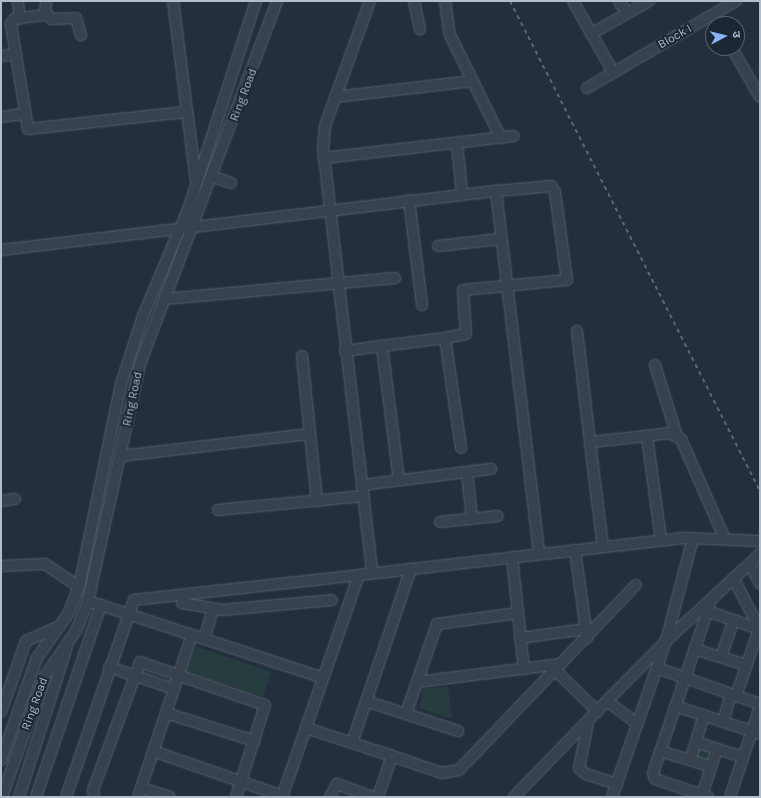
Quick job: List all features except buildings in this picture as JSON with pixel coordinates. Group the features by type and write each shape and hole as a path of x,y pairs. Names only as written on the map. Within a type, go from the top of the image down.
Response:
{"street":[{"path":"18,1 20,19"},
{"path":"46,1 46,14 51,19 76,18 81,36"},
{"path":"173,1 185,112 196,184"},
{"path":"247,30 249,1"},
{"name":"Ring Road","path":"1,760 37,658 58,627 79,587 121,384 143,316 181,228 256,1"},
{"name":"Ring Road","path":"2,797 43,679 69,641 88,601 140,364 266,38 277,1"},
{"path":"266,38 278,19 283,1"},
{"path":"370,1 335,97 323,136 337,284 372,573"},
{"path":"414,1 420,29"},
{"path":"445,1 450,35 501,138"},
{"path":"573,1 613,72"},
{"path":"619,1 627,14"},
{"path":"591,34 650,1"},
{"name":"Block I","path":"720,16 736,1"},
{"path":"46,14 14,19 11,24 25,125 33,131 185,112"},
{"name":"Block I","path":"587,88 613,72 705,26"},
{"path":"1,56 15,54"},
{"path":"737,56 760,97"},
{"path":"335,97 473,81"},
{"path":"1,117 23,114"},
{"path":"324,158 514,136"},
{"path":"457,143 462,194"},
{"path":"213,177 231,183"},
{"path":"1,250 409,200 551,186 555,192 567,280 463,290 466,334 345,351"},
{"path":"496,191 539,554"},
{"path":"409,200 422,305"},
{"path":"438,246 502,239"},
{"path":"165,299 395,278"},
{"path":"578,331 603,547"},
{"path":"445,338 461,448"},
{"path":"382,346 399,480"},
{"path":"302,356 317,501"},
{"path":"655,365 676,433 724,538"},
{"path":"590,442 676,433"},
{"path":"121,456 309,434"},
{"path":"647,436 661,540"},
{"path":"362,485 491,469"},
{"path":"467,472 472,519"},
{"path":"218,510 363,496"},
{"path":"1,501 15,499"},
{"path":"440,522 498,516"},
{"path":"612,797 666,641 693,538"},
{"path":"66,797 127,614 132,602 139,598 360,575 661,540 724,538 760,541"},
{"path":"575,550 586,634"},
{"path":"514,797 589,721 596,711 666,641 708,607 734,579 760,556"},
{"path":"512,557 524,669"},
{"path":"1,566 45,564 79,587"},
{"path":"750,564 760,584"},
{"path":"352,743 411,569"},
{"path":"153,751 282,796 360,575"},
{"path":"723,722 760,630 734,579"},
{"path":"306,728 442,773 454,773 558,667 586,634 636,585"},
{"path":"182,602 213,610 332,600"},
{"path":"88,601 323,678"},
{"path":"36,797 101,605"},
{"path":"708,607 734,620 760,630"},
{"path":"708,607 653,773 655,779 705,796 711,767 717,749"},
{"path":"204,639 213,610"},
{"path":"406,714 438,624 518,613"},
{"path":"721,657 734,620"},
{"path":"1,712 26,642 58,627"},
{"path":"520,638 586,634"},
{"path":"170,797 139,792 192,635"},
{"path":"19,797 69,641"},
{"path":"694,649 746,665"},
{"path":"94,797 93,790 133,675 140,662 262,703 265,709 236,797"},
{"path":"109,667 174,690"},
{"path":"417,682 524,669 558,667"},
{"path":"558,667 596,711"},
{"path":"657,668 760,705 756,733 743,757 730,797"},
{"path":"366,701 458,731"},
{"path":"607,701 637,724"},
{"path":"675,706 756,733"},
{"path":"166,713 255,741"},
{"path":"690,760 704,715"},
{"path":"589,721 579,768 586,774 617,784"},
{"path":"696,742 743,757"},
{"path":"660,751 711,767"},
{"path":"378,797 392,756"},
{"path":"330,797 337,784 373,797"}],"green space":[{"path":"195,646 271,672 263,697 187,671"},
{"path":"448,687 452,719 419,708 424,688"},
{"path":"698,747 712,751 709,761 695,757"}],"railway":[{"path":"510,1 760,491"}]}
